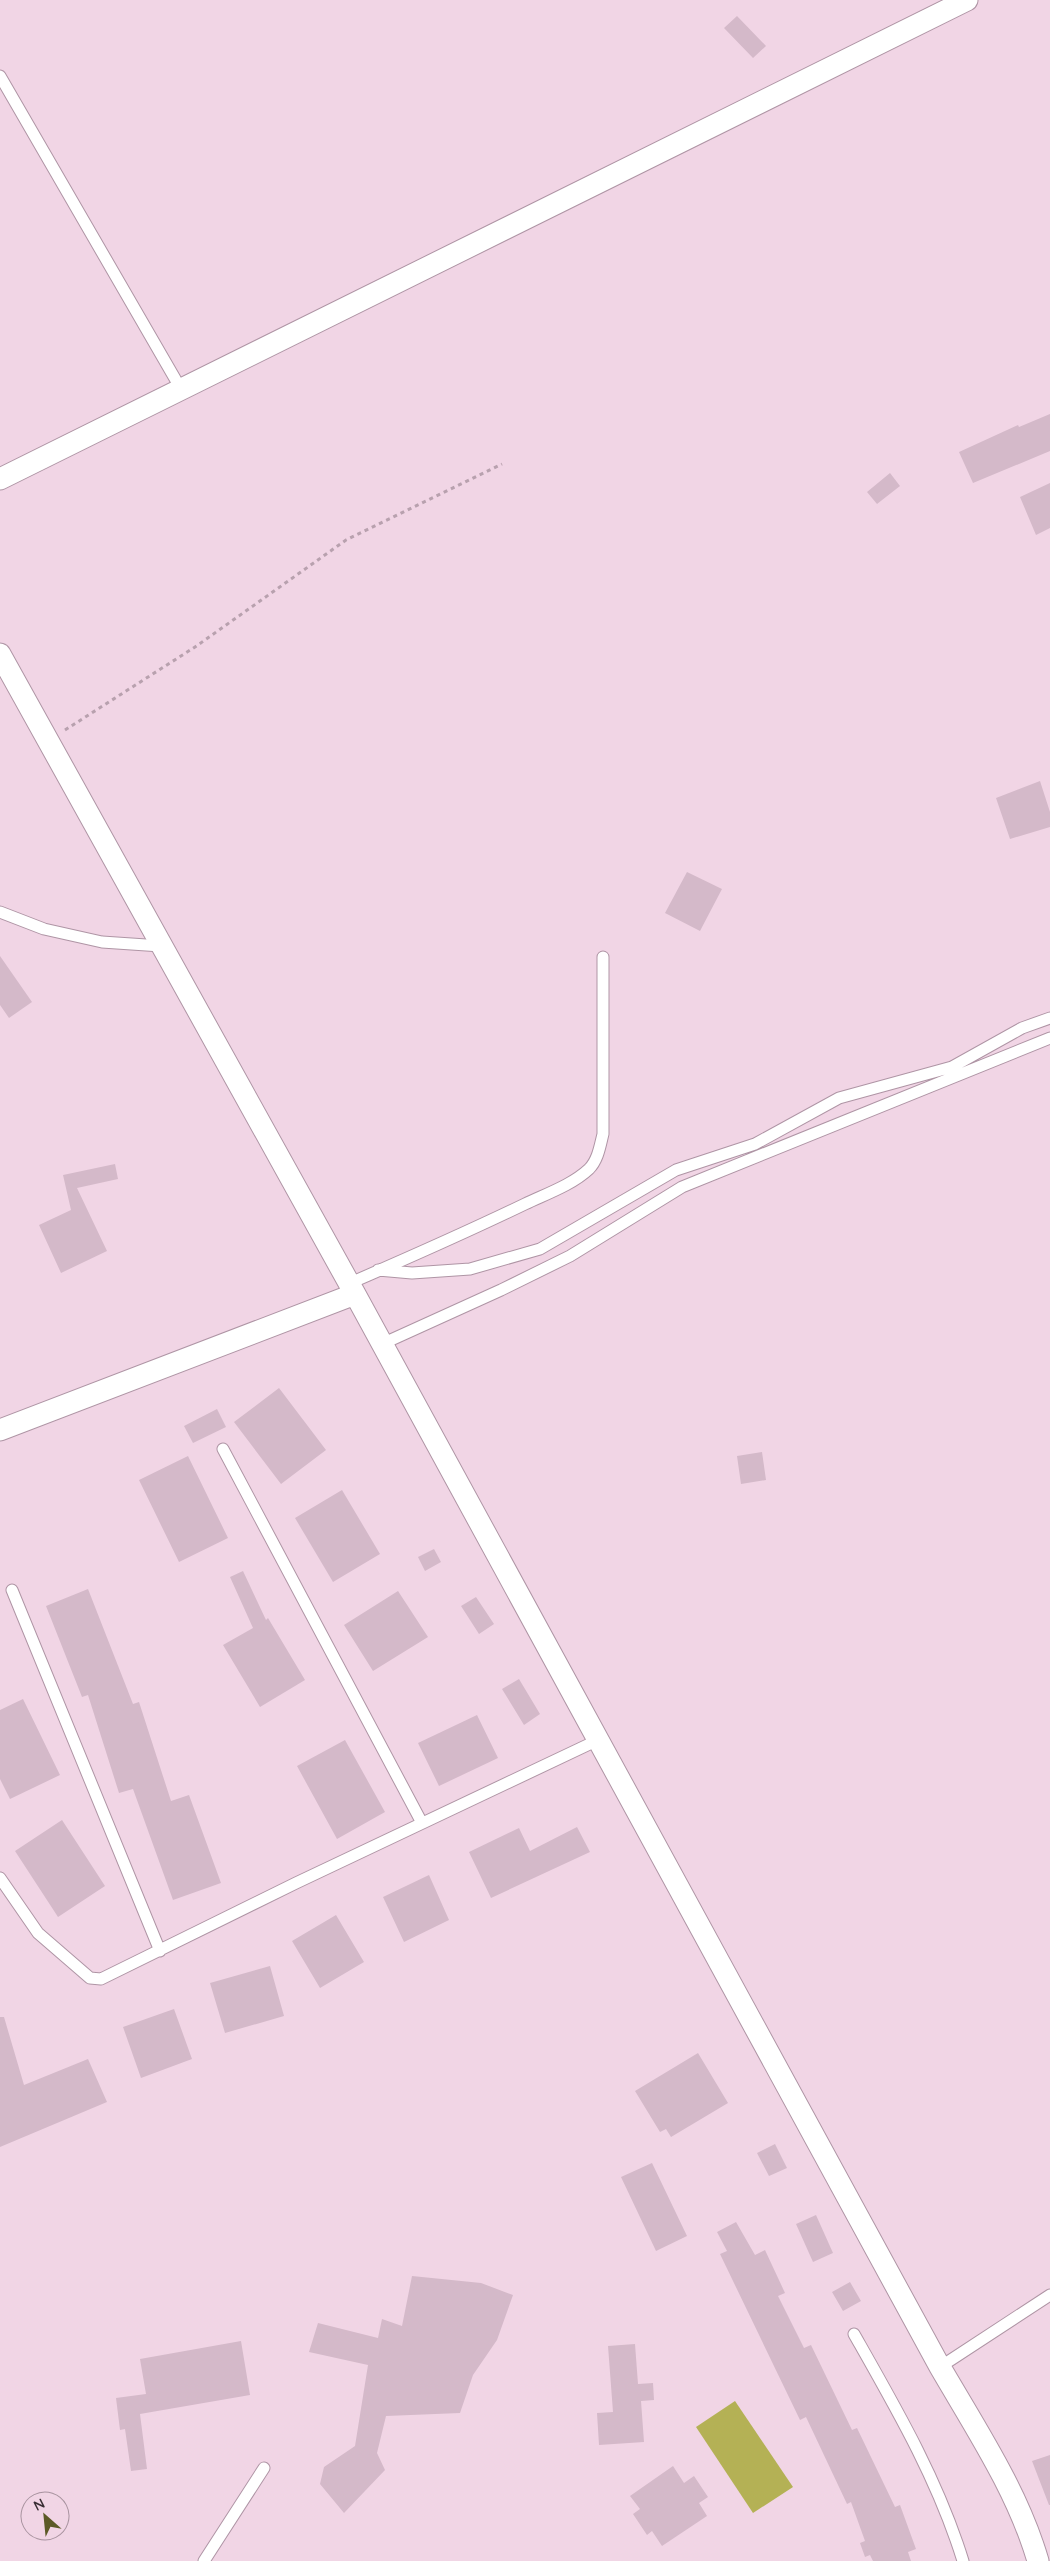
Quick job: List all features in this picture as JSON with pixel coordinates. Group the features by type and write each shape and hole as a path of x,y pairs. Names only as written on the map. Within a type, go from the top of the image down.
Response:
{"street":[{"path":"0,479 967,0"},
{"path":"0,654 160,946 352,1289 940,2367 1007,2485 1030,2534 1038,2561"},
{"path":"0,1430 352,1289"}],"lane":[{"path":"0,76 181,389"},
{"path":"0,912 44,929 83,938 102,942 160,946"},
{"path":"352,1289 378,1270 536,1199 583,1174 590,1167 598,1154 603,1134 603,957"},
{"path":"378,1270 412,1273 451,1272 502,1262 540,1249 676,1170 755,1144 839,1098 952,1067 1022,1028 1050,1018"},
{"path":"382,1344 501,1290 570,1256 682,1187 1050,1038"},
{"path":"223,1449 422,1823"},
{"path":"12,1590 160,1951"},
{"path":"0,1878 38,1933 90,1978 102,1979 110,1977 422,1823 598,1740"},
{"path":"940,2367 1050,2296"},
{"path":"854,2334 910,2430 951,2523 964,2561"},
{"path":"204,2561 264,2468"}],"path":[{"path":"48,742 195,647 346,540 502,464"}],"shaded area":[{"path":"735,2401 793,2487 753,2513 696,2427"}],"building":[{"path":"737,16 766,46 753,58 724,28"},
{"path":"1050,414 1050,451 973,483 959,452 1018,425 1019,427"},
{"path":"890,473 900,486 877,504 867,492"},
{"path":"1050,483 1050,528 1036,535 1020,497"},
{"path":"1040,781 1050,812 1050,827 1010,839 996,798"},
{"path":"687,872 722,889 700,931 665,913"},
{"path":"0,956 32,1002 9,1018 0,1005"},
{"path":"115,1164 118,1179 77,1188 107,1251 61,1273 39,1225 71,1210 63,1175"},
{"path":"279,1388 326,1450 281,1484 234,1422"},
{"path":"217,1409 226,1427 193,1443 184,1426"},
{"path":"762,1452 766,1480 741,1484 737,1456"},
{"path":"188,1456 228,1538 179,1562 139,1480"},
{"path":"342,1490 380,1554 333,1582 295,1518"},
{"path":"434,1549 441,1562 425,1571 418,1557"},
{"path":"243,1571 266,1620 268,1618 305,1680 260,1707 223,1645 253,1628 230,1577"},
{"path":"88,1589 133,1704 139,1702 171,1801 189,1795 221,1883 173,1900 133,1789 119,1793 88,1695 82,1697 46,1606"},
{"path":"398,1591 428,1637 373,1671 344,1625"},
{"path":"476,1597 494,1624 479,1634 461,1606"},
{"path":"519,1679 540,1714 524,1725 502,1689"},
{"path":"23,1699 60,1775 10,1799 0,1779 0,1710"},
{"path":"477,1715 498,1758 439,1786 418,1743"},
{"path":"345,1740 385,1812 337,1839 297,1766"},
{"path":"62,1820 105,1886 58,1917 15,1851"},
{"path":"577,1827 590,1852 491,1898 469,1852 519,1828 530,1851"},
{"path":"429,1875 449,1920 404,1942 383,1897"},
{"path":"336,1915 364,1962 320,1988 292,1941"},
{"path":"270,1966 284,2016 225,2033 210,1983"},
{"path":"174,2009 192,2059 141,2078 123,2027"},
{"path":"0,2017 4,2017 24,2085 88,2059 107,2102 0,2147"},
{"path":"698,2053 728,2103 671,2137 666,2129 660,2132 635,2091"},
{"path":"775,2144 787,2168 769,2176 757,2153"},
{"path":"652,2163 687,2236 656,2251 621,2177"},
{"path":"816,2215 833,2253 813,2262 796,2224"},
{"path":"736,2222 755,2255 765,2250 785,2293 778,2296 804,2348 811,2345 852,2430 857,2428 895,2507 900,2505 916,2549 908,2552 911,2561 873,2561 870,2555 865,2557 860,2543 865,2541 851,2502 847,2504 806,2417 800,2420 720,2254 727,2251 717,2232"},
{"path":"412,2276 481,2283 513,2295 497,2340 473,2375 460,2413 386,2416 377,2453 385,2470 344,2513 320,2484 324,2467 355,2446 368,2365 309,2352 318,2323 378,2338 382,2319 402,2326"},
{"path":"850,2282 861,2301 843,2311 832,2292"},
{"path":"241,2341 250,2395 140,2414 147,2469 131,2471 125,2429 120,2430 116,2398 146,2394 140,2359"},
{"path":"635,2344 638,2384 653,2383 654,2400 641,2401 644,2442 599,2445 597,2413 613,2412 608,2346"},
{"path":"1050,2455 1050,2505 1049,2505 1032,2461"},
{"path":"673,2466 684,2483 694,2476 708,2497 699,2503 707,2516 662,2546 652,2531 647,2535 633,2514 640,2509 630,2496"}]}
